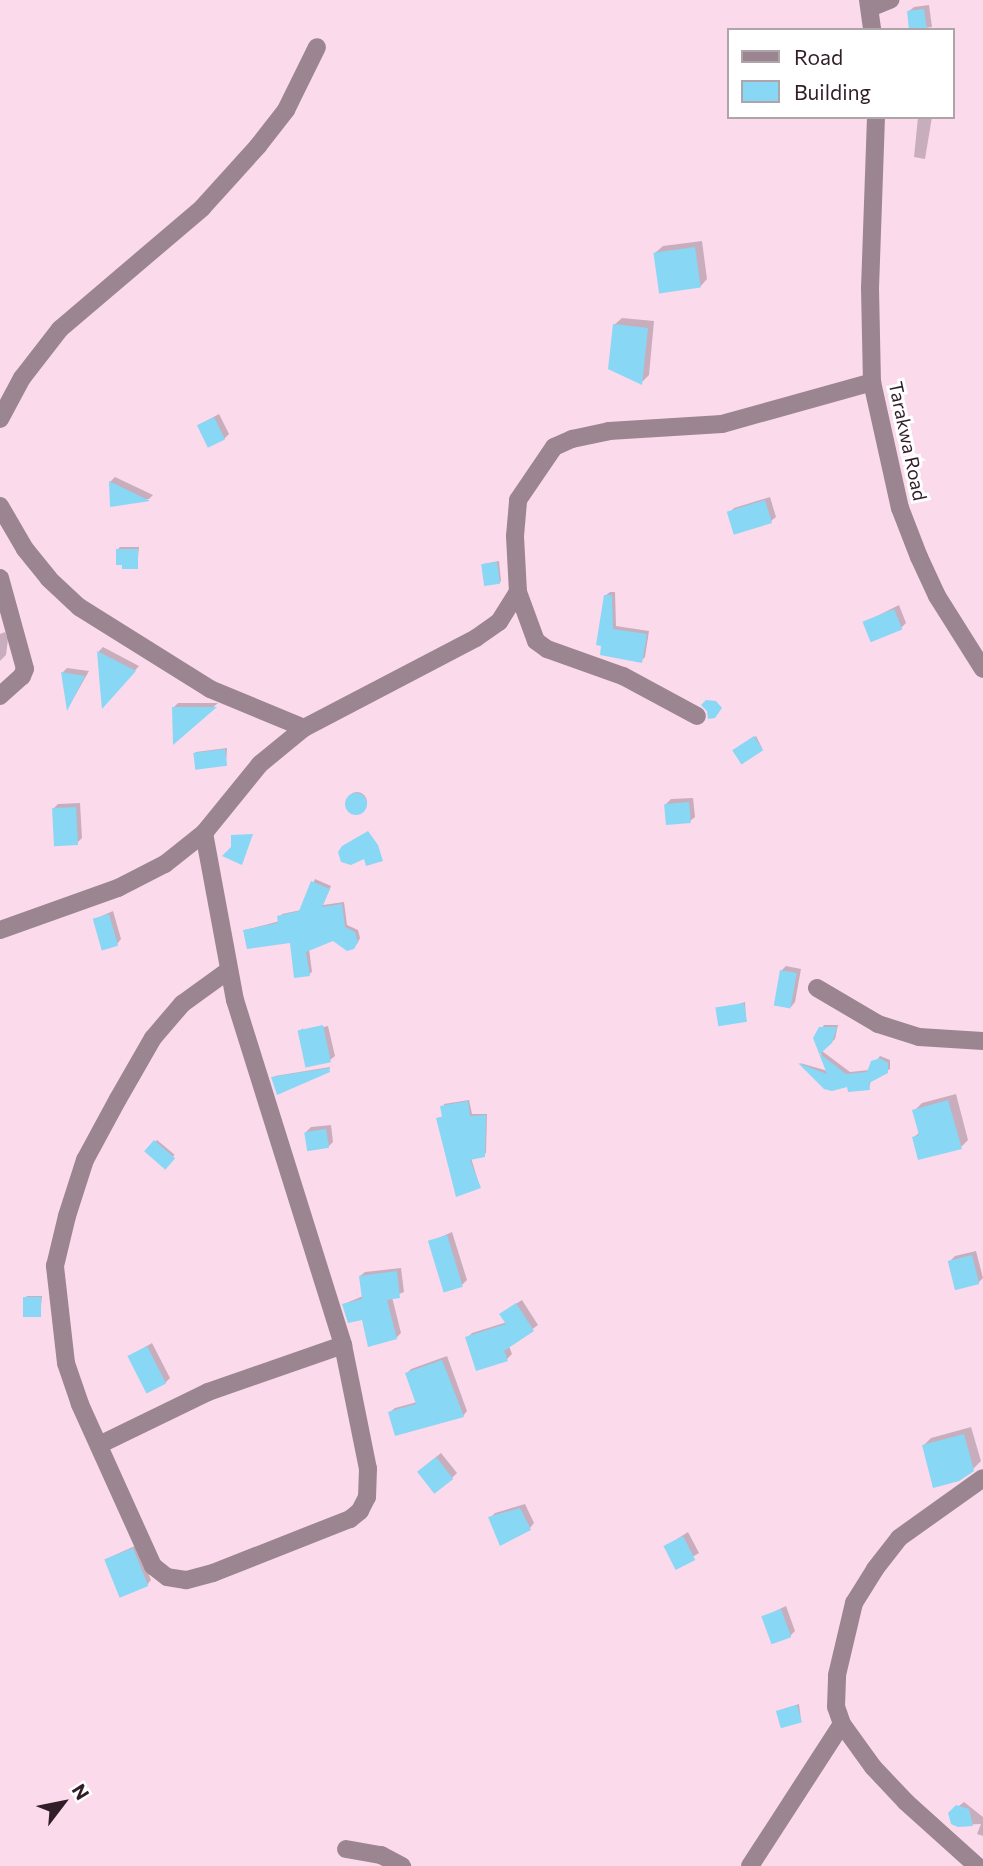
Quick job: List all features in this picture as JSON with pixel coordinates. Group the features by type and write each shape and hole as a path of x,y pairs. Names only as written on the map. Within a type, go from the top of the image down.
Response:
{"street":[{"path":"872,28 869,4 890,0"},
{"path":"0,419 22,378 60,329 202,208 258,146 286,110 317,47"},
{"name":"Tarakwa Road","path":"876,119 870,288 872,382 900,508 937,596 983,669"},
{"path":"697,716 623,676 547,649 536,641 518,592 515,536 518,500 554,447 572,439 609,431 722,424 872,382"},
{"path":"2,518 49,579 79,607 210,689 304,728"},
{"path":"0,578 25,669 22,676 0,696"},
{"path":"0,930 118,888 165,864 204,833 260,764 304,728 476,638 499,622 518,592"},
{"path":"204,833 229,970 275,1136 343,1345 368,1469 367,1497 360,1511 351,1519 213,1573 186,1580 167,1577 153,1566 143,1549 99,1445 66,1363 55,1266 85,1160 153,1038 182,1004 229,970"},
{"path":"817,988 878,1024 919,1037 983,1041"},
{"path":"99,1445 208,1392 343,1345"},
{"path":"977,1866 873,1767 842,1724 836,1707 837,1675 854,1603 899,1538 983,1478"},
{"path":"750,1866 842,1724"},
{"path":"346,1849 381,1855 402,1866"}],"building":[{"path":"924,9 927,28 909,28 907,11"},
{"path":"695,247 701,288 659,293 653,253"},
{"path":"613,324 648,328 642,385 608,369"},
{"path":"214,417 225,439 208,448 197,425"},
{"path":"109,481 150,501 110,507"},
{"path":"765,500 772,523 734,535 727,512"},
{"path":"116,549 138,549 138,569 122,569 122,565 116,565"},
{"path":"497,562 500,584 484,586 481,564"},
{"path":"604,595 612,595 613,629 647,634 642,663 600,655 601,646 596,645"},
{"path":"894,609 902,629 871,642 862,622"},
{"path":"97,651 136,671 102,709 100,688"},
{"path":"61,672 85,676 67,711"},
{"path":"706,700 716,701 722,708 715,718 708,719 707,711 701,705"},
{"path":"172,707 217,707 173,745"},
{"path":"754,736 763,750 741,764 732,750"},
{"path":"225,749 227,766 195,770 193,753"},
{"path":"356,793 364,796 367,804 364,812 356,815 348,812 345,804 348,796"},
{"path":"689,802 691,823 666,825 664,804"},
{"path":"76,807 78,845 54,846 52,808"},
{"path":"368,831 378,845 383,861 366,866 364,859 351,865 341,862 338,852 342,846"},
{"path":"253,834 242,865 222,856 231,847 231,835"},
{"path":"311,881 330,889 322,907 342,904 345,927 355,932 358,942 354,949 347,951 333,941 306,952 310,976 294,978 290,943 247,949 243,930 278,923 277,916 299,911"},
{"path":"109,914 118,946 102,950 93,919"},
{"path":"780,970 797,973 790,1008 774,1005"},
{"path":"744,1003 747,1022 718,1026 715,1008"},
{"path":"323,1025 331,1062 305,1068 298,1030"},
{"path":"819,1027 837,1027 832,1043 820,1054 846,1074 867,1072 871,1061 880,1058 888,1063 888,1073 869,1083 870,1090 848,1092 847,1087 832,1091 824,1089 798,1063 827,1074 813,1038"},
{"path":"329,1068 330,1072 277,1095 271,1077"},
{"path":"948,1100 962,1149 918,1160 912,1137 919,1135 912,1110"},
{"path":"468,1101 470,1116 486,1115 485,1157 470,1160 481,1188 456,1197 436,1118 442,1117 440,1106"},
{"path":"326,1129 329,1148 307,1151 304,1132"},
{"path":"154,1140 175,1158 165,1170 144,1151"},
{"path":"447,1235 463,1287 444,1292 428,1241"},
{"path":"972,1255 979,1284 955,1290 948,1261"},
{"path":"397,1271 400,1298 387,1300 397,1339 368,1347 362,1320 348,1323 342,1304 362,1299 359,1276"},
{"path":"23,1297 41,1297 41,1317 23,1317"},
{"path":"516,1303 534,1331 504,1351 508,1361 476,1371 465,1337 506,1324 499,1314"},
{"path":"147,1346 166,1383 146,1393 127,1356"},
{"path":"442,1360 464,1417 395,1436 388,1412 416,1404 405,1373"},
{"path":"964,1434 974,1471 959,1481 933,1488 922,1445"},
{"path":"436,1457 453,1479 434,1494 417,1472"},
{"path":"520,1508 531,1530 500,1546 488,1517"},
{"path":"683,1536 695,1560 676,1570 663,1546"},
{"path":"133,1548 148,1586 120,1598 104,1560"},
{"path":"781,1609 791,1637 772,1644 761,1616"},
{"path":"797,1705 802,1722 781,1728 776,1711"},
{"path":"956,1805 969,1809 973,1826 958,1827 951,1824 948,1813"}]}
